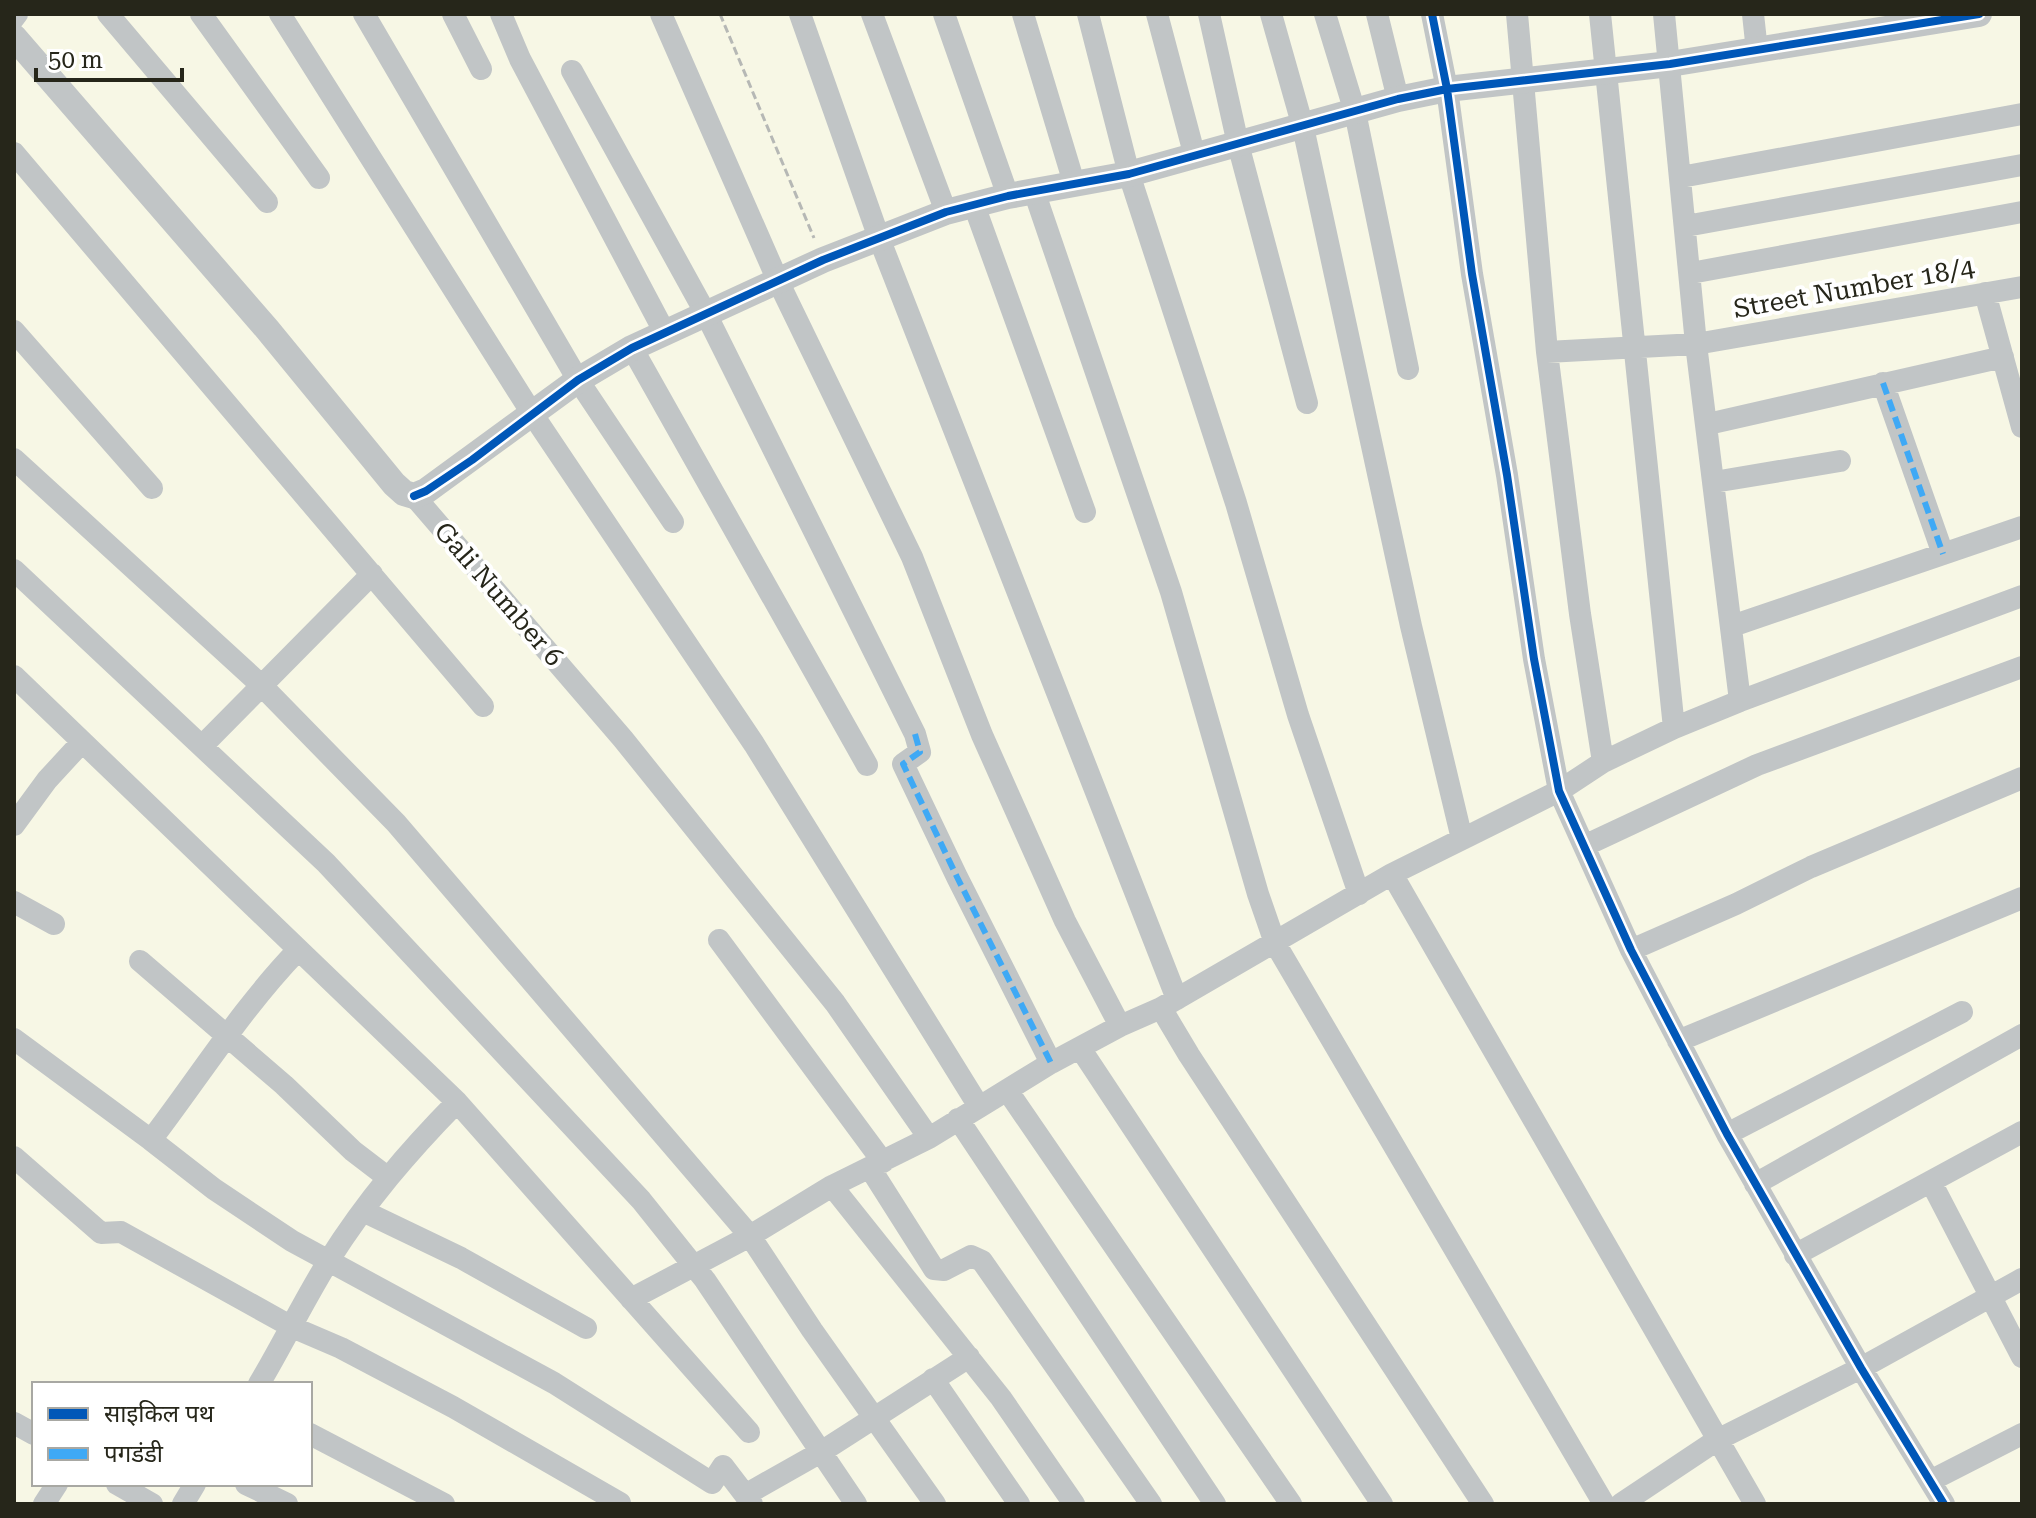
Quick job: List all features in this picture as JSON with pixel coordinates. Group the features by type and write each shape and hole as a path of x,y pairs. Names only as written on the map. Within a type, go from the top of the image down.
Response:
{"street":[{"path":"108,14 267,202"},
{"path":"201,14 319,178"},
{"path":"280,14 533,415 754,744 978,1105"},
{"path":"364,14 578,380 673,522"},
{"path":"453,14 481,69"},
{"path":"501,14 520,59 665,333"},
{"path":"661,14 778,281 912,557 982,735 1065,921 1120,1026"},
{"path":"800,14 879,238 1169,1003 1197,1068 1483,1504"},
{"path":"872,14 946,212"},
{"path":"944,14 1008,196"},
{"path":"1023,14 1074,183"},
{"path":"1088,14 1129,174 1236,503 1298,715 1359,894"},
{"path":"1157,14 1195,157"},
{"path":"1209,14 1238,144 1307,403"},
{"path":"1271,14 1303,127 1397,565 1462,839"},
{"path":"1325,14 1355,112 1408,369"},
{"path":"1377,14 1398,99"},
{"path":"1432,14 1447,89 1472,274 1507,475 1534,659 1559,791 1631,950 1727,1134 1861,1368 1944,1504"},
{"path":"1517,14 1547,352 1580,614 1603,762"},
{"path":"1600,14 1674,728"},
{"path":"1664,14 1696,344 1740,701"},
{"path":"1753,14 1757,51"},
{"path":"414,496 426,491 578,380 632,348 823,260 946,212 1008,196 1129,174 1398,99 1447,89 1670,64 1757,51 1888,22 1979,14"},
{"name":"Gali Number 6","path":"14,37 267,329 394,484 404,493 414,496 623,739 835,1003 929,1138"},
{"path":"572,71 706,314 915,734 920,752 903,764 1051,1063"},
{"path":"1681,177 2022,114"},
{"path":"14,153 483,706"},
{"path":"1686,226 2022,165"},
{"path":"1034,191 1171,592 1275,943 1604,1504"},
{"path":"974,205 1085,512"},
{"path":"1691,273 2022,212"},
{"name":"Street Number 18/4","path":"1547,352 1696,344 2022,287"},
{"path":"1985,293 2022,427"},
{"path":"14,331 152,488"},
{"path":"632,348 867,765"},
{"path":"1708,424 2003,357"},
{"path":"1883,383 1943,554"},
{"path":"14,459 261,685 396,823 750,1236 935,1504"},
{"path":"1714,482 1840,461"},
{"path":"1732,626 2022,527"},
{"path":"14,570 326,863 641,1200 693,1266 856,1504"},
{"path":"203,745 372,574"},
{"path":"631,1299 750,1236 832,1186 929,1138 978,1105 1051,1063 1169,1003 1392,874 1559,791 1603,762 1740,701 2022,596"},
{"path":"1584,846 1757,765 2022,667"},
{"path":"14,676 457,1102 749,1432"},
{"path":"14,825 47,780 82,742"},
{"path":"1631,950 1811,867 2022,778"},
{"path":"1392,874 1755,1504"},
{"path":"1678,1041 2022,898"},
{"path":"14,902 54,924"},
{"path":"719,940 877,1165 934,1269 944,1270 971,1256 982,1261 1151,1504"},
{"path":"151,1140 226,1035 298,950"},
{"path":"140,961 284,1085 325,1126 387,1177"},
{"path":"1727,1134 1962,1012"},
{"path":"1755,1184 2022,1035"},
{"path":"14,1039 214,1189 328,1262 554,1383 712,1483 723,1466 749,1500 969,1357"},
{"path":"1080,1048 1382,1504"},
{"path":"1007,1090 1291,1504"},
{"path":"260,1382 328,1262 363,1211 387,1177 457,1102"},
{"path":"958,1119 1215,1504"},
{"path":"1795,1255 2022,1132"},
{"path":"14,1157 101,1233 121,1232 292,1327 341,1348 427,1393 620,1503"},
{"path":"1931,1182 2022,1357"},
{"path":"832,1186 1001,1398 1074,1504"},
{"path":"363,1211 461,1258 586,1328"},
{"path":"1621,1504 1717,1440 1861,1368 2022,1279"},
{"path":"933,1379 1019,1504"},
{"path":"14,1423 32,1433"},
{"path":"1930,1481 2022,1434"},
{"path":"312,1435 444,1504"},
{"path":"44,1504 56,1486"},
{"path":"120,1486 152,1504"},
{"path":"183,1504 194,1486"},
{"path":"250,1486 287,1504"}],"path":[{"path":"720,14 823,260"}],"marked path":[{"path":"1883,383 1943,554"},
{"path":"915,734 920,752 903,764 1051,1063"}],"cycle path":[{"path":"1432,14 1447,89 1472,274 1507,475 1534,659 1559,791 1631,950 1727,1134 1861,1368 1944,1504"},
{"path":"414,496 472,460 578,380 632,348 823,260 946,212 1008,196 1129,174 1398,99 1447,89 1670,64 1979,14"}]}
